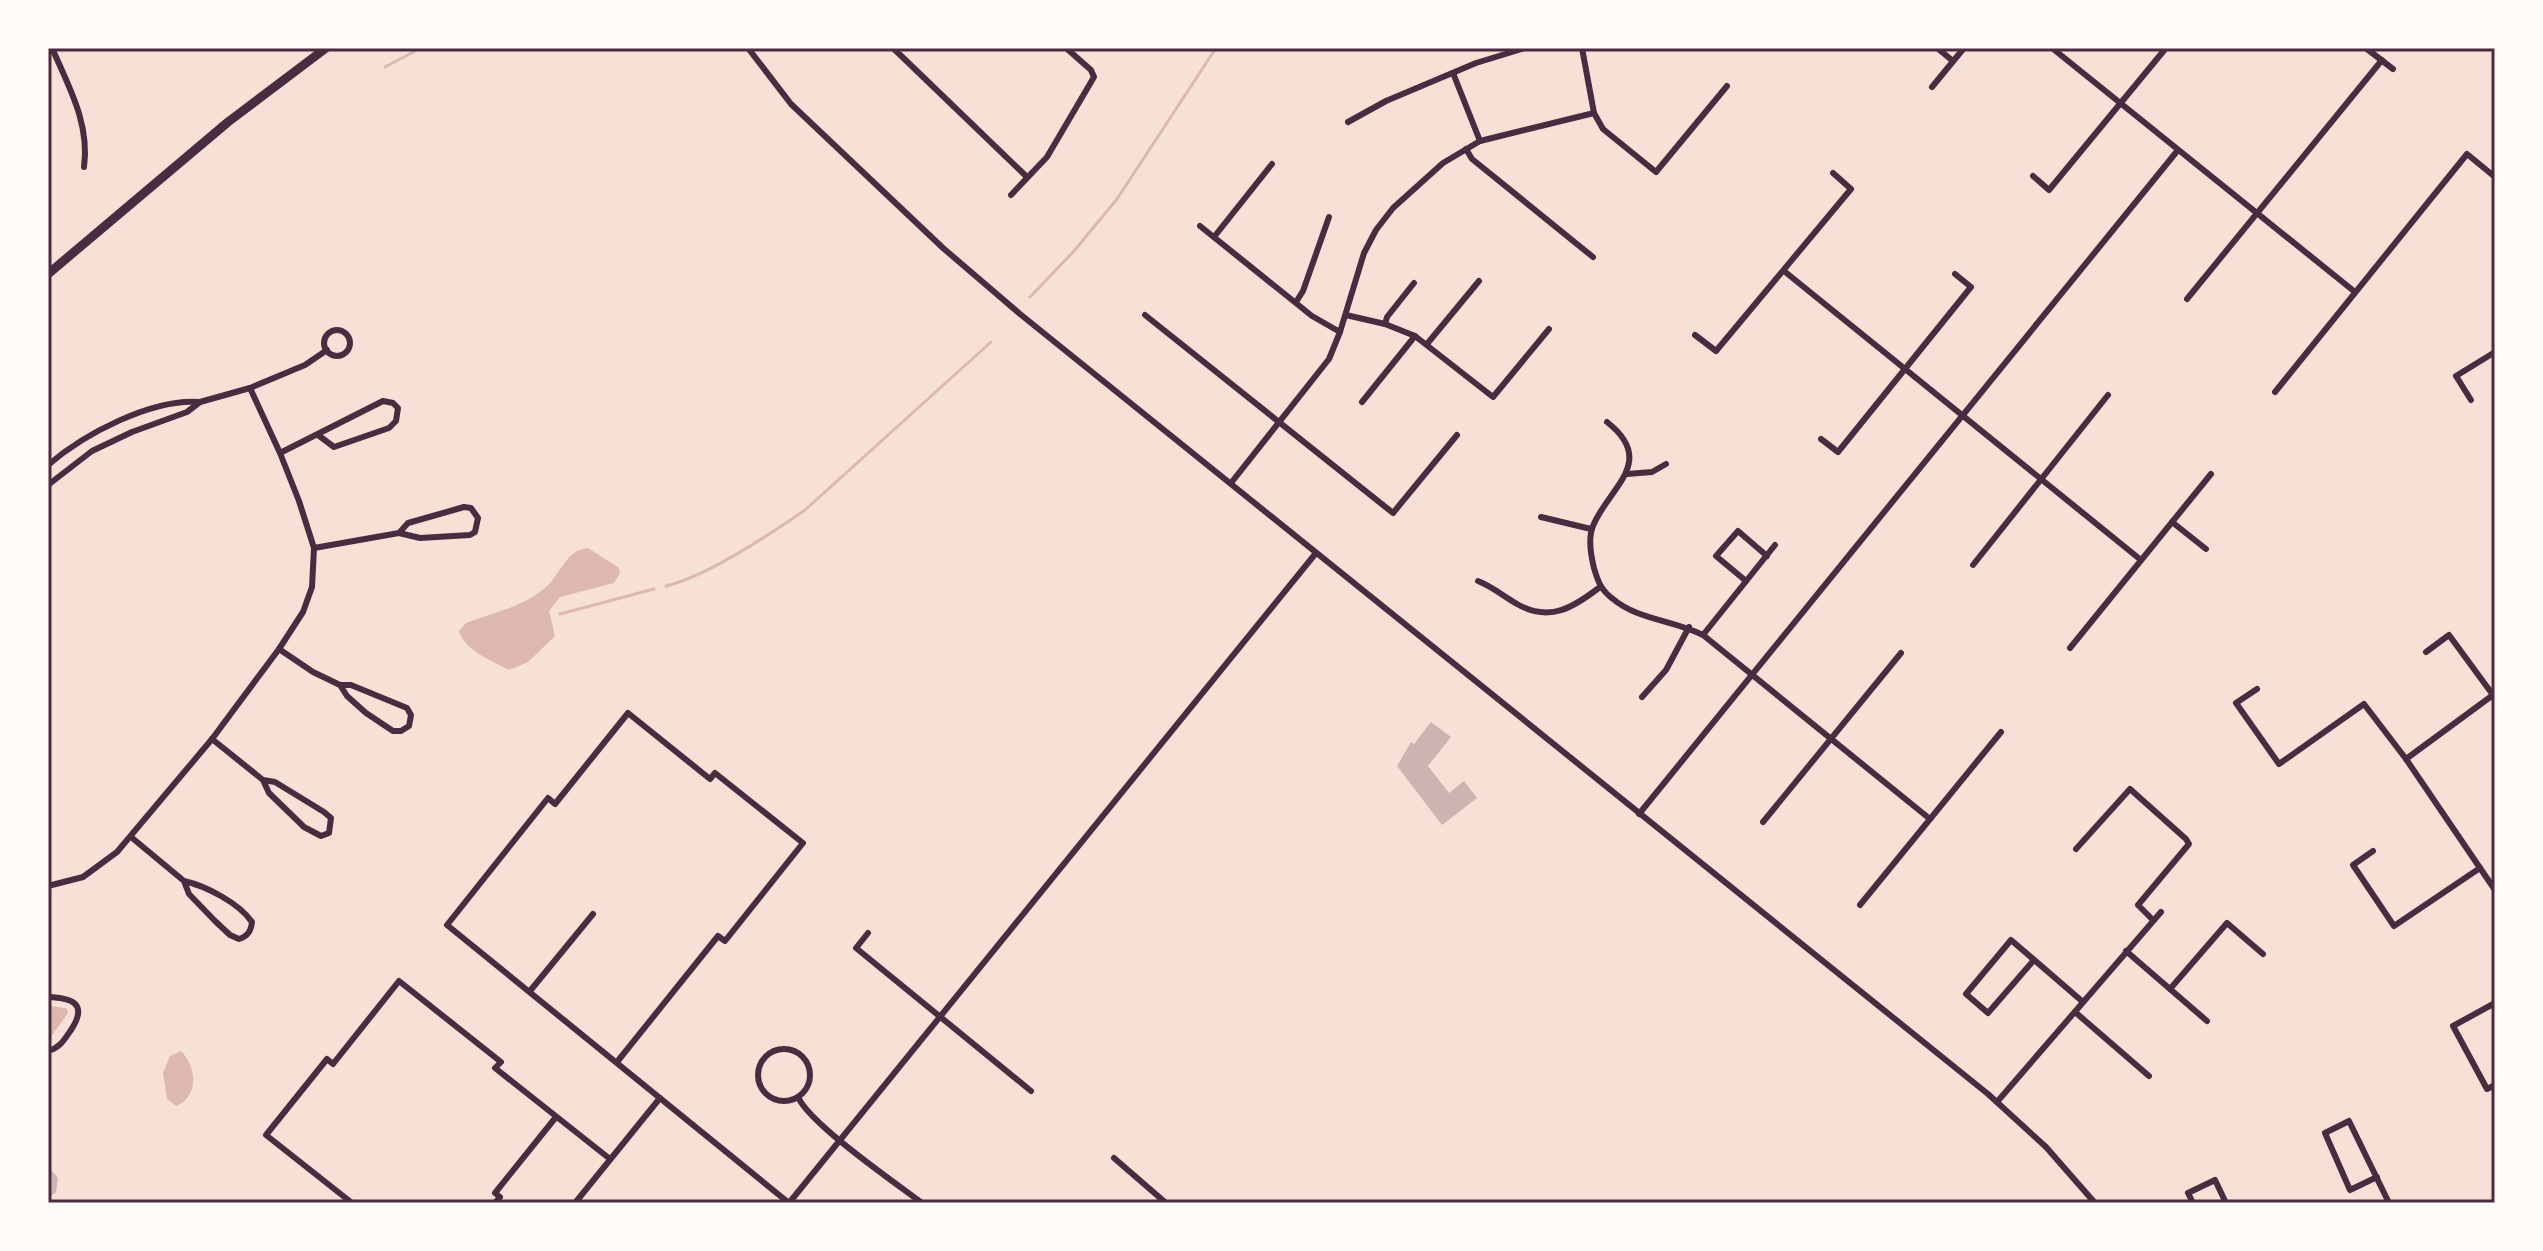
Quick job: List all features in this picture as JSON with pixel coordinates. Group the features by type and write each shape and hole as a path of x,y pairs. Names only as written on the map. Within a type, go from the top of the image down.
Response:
{"highway":[{"path":"48,274 228,122 326,48"}],"street":[{"path":"52,48 81,117 85,134 84,167"},
{"path":"748,48 791,104 943,248 1020,314 1997,1102 2046,1147 2095,1203"},
{"path":"893,48 1027,177"},
{"path":"1011,195 1047,157 1094,77 1091,70 1066,48"},
{"path":"1348,122 1386,101 1476,63 1525,48"},
{"path":"1582,48 1594,113 1608,134 1656,172 1727,86"},
{"path":"1937,48 1953,61"},
{"path":"1932,87 1964,48"},
{"path":"2052,48 2355,292"},
{"path":"2033,176 2049,190 2166,48"},
{"path":"2367,49 2393,69"},
{"path":"2187,299 2382,60"},
{"path":"1453,73 1480,141"},
{"path":"1231,483 1329,359 1346,315 1359,266 1376,230 1393,208 1443,163 1480,141 1594,113"},
{"path":"1466,149 1472,159 1593,257"},
{"path":"1639,814 2178,150"},
{"path":"2275,392 2467,154 2495,177"},
{"path":"1214,237 1272,164"},
{"path":"1695,335 1716,351 1851,189 1833,173"},
{"path":"1296,302 1303,291 1329,217"},
{"path":"1200,226 1329,328 1340,332"},
{"path":"1784,271 2141,560"},
{"path":"1821,439 1838,452 1971,287 1955,274"},
{"path":"1427,344 1479,281"},
{"path":"1385,324 1414,283"},
{"path":"1145,315 1393,513 1457,435"},
{"path":"1346,315 1385,324 1415,336 1493,397 1549,329"},
{"path":"338,329 349,337 350,346 345,353 337,356 327,350 325,340 330,332 338,329"},
{"path":"1362,402 1415,336"},
{"path":"48,465 81,441 138,414 250,388 305,365 327,350"},
{"path":"2471,400 2456,376 2495,352"},
{"path":"48,886 83,877 117,852 131,837 212,739 303,612 312,587 314,548 280,453 250,388"},
{"path":"1973,565 2108,395"},
{"path":"280,453 383,401 393,403 398,408 398,418 389,428 334,447 318,435"},
{"path":"48,485 92,451 187,412 200,402"},
{"path":"1607,422 1626,443 1629,458 1627,474 1591,529 1592,560 1600,587 1630,610 1689,627 1703,635 1930,819"},
{"path":"1627,474 1652,472 1666,464"},
{"path":"2070,648 2211,474"},
{"path":"314,548 399,533 420,538 470,535 478,525 478,518 471,508 464,507 408,523 399,533"},
{"path":"1541,517 1591,529"},
{"path":"2172,522 2206,549"},
{"path":"1746,581 1716,556 1738,531 1767,556"},
{"path":"1703,635 1775,545"},
{"path":"617,1062 718,936 725,941 803,843 715,773 710,779 628,713 555,804 548,798 447,925 789,1203 1316,553"},
{"path":"1478,581 1526,609 1545,613 1560,612 1575,606 1600,587"},
{"path":"1642,697 1666,670 1689,627"},
{"path":"2406,759 2493,695 2449,635 2426,652"},
{"path":"279,649 313,672 340,685 351,685 407,708 411,715 409,726 393,731 366,713 340,685"},
{"path":"1763,822 1901,653"},
{"path":"2257,689 2236,703 2279,764 2364,704 2406,759 2495,890"},
{"path":"1860,905 2001,732"},
{"path":"212,739 263,780 269,793 304,827 321,836 329,833 331,818 324,812 275,782 263,780"},
{"path":"2076,849 2130,789 2186,839 2189,844 2138,905 2153,920"},
{"path":"131,837 184,881 198,884 246,913 252,922 251,930 239,939 230,935 189,894 184,881"},
{"path":"2373,851 2353,865 2394,926 2480,868"},
{"path":"1997,1102 2161,912"},
{"path":"530,991 593,914"},
{"path":"2170,989 2227,923 2263,954"},
{"path":"868,933 856,948 939,1019 1031,1091"},
{"path":"2034,960 1988,1013 1966,994 2011,940 2083,1002"},
{"path":"2126,951 2207,1021"},
{"path":"352,1203 266,1135 327,1059 333,1064 399,981 501,1062 495,1068 610,1159"},
{"path":"48,997 66,997 74,1002 79,1011 78,1020 61,1044 48,1051"},
{"path":"2495,1003 2453,1026 2487,1089 2495,1085"},
{"path":"2075,1012 2149,1076"},
{"path":"784,1048 806,1060 808,1084 798,1097 781,1101 765,1093 757,1077 762,1060 768,1054 784,1048"},
{"path":"798,1097 802,1106 840,1140 922,1203"},
{"path":"575,1203 660,1098"},
{"path":"495,1203 500,1197 495,1193 556,1117"},
{"path":"2377,1177 2350,1190 2325,1133 2349,1121 2377,1177 2389,1203"},
{"path":"1114,1158 1166,1203"},
{"path":"2193,1203 2188,1193 2215,1180 2226,1203"}],"shaded area":[{"path":"588,548 619,568 620,573 614,583 560,597 549,611 555,636 528,662 509,670 480,654 462,638 459,631 466,623 509,608 539,593 569,557"},
{"path":"48,1006 66,1008 68,1013 48,1041"},
{"path":"181,1051 190,1065 193,1080 189,1095 176,1106 167,1099 163,1073 170,1056"}],"building":[{"path":"1431,722 1451,737 1428,766 1449,793 1464,781 1477,798 1442,825 1397,766 1411,742 1414,744"},
{"path":"48,1166 58,1178 56,1192 48,1198"}],"waterway":[{"path":"385,67 421,48"},
{"path":"1030,297 1117,199 1216,48"},
{"path":"666,586 719,564 805,510 991,342"},
{"path":"560,614 654,589"}]}
